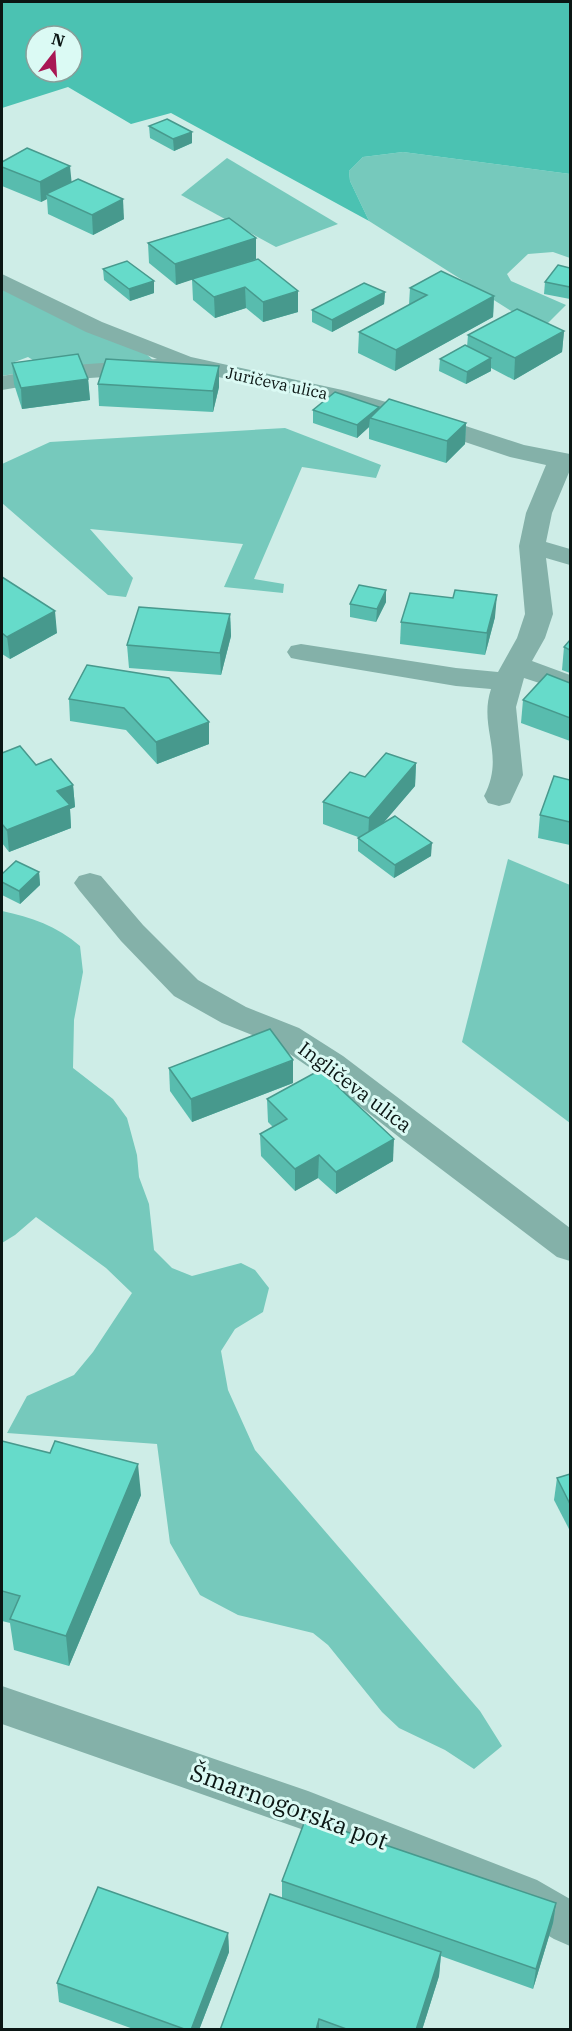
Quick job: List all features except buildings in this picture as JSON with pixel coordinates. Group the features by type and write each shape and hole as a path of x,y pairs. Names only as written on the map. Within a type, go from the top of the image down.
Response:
{"street":[{"name":"Juričeva ulica","path":"2,281 94,327 191,364 338,396 420,419 519,452 566,461"},
{"name":"Juričeva ulica","path":"2,383 71,372 191,364"},
{"path":"499,796 509,774 502,707 511,674 539,613 532,546 540,504 566,461"},
{"path":"532,546 570,557"},
{"path":"301,652 456,677 511,674 570,684"},
{"name":"Ingličeva ulica","path":"90,883 132,933 186,988 234,1015 287,1036 331,1065 416,1132 570,1247"},
{"name":"Šmarnogorska pot","path":"2,1705 308,1811 521,1895 570,1924"}],"green space":[{"path":"2,2 570,2 570,174 403,152 363,157 349,171 350,181 369,221 171,113 131,124 68,87 2,108"},
{"path":"403,152 570,174 570,258 553,252 528,254 507,274 511,281 566,305 541,330 369,221 350,181 349,171 363,157"},
{"path":"227,158 338,224 276,247 181,195"},
{"path":"2,286 22,298 145,353 153,360 49,370 28,357 12,363 25,372 2,376"},
{"path":"285,428 381,465 376,478 302,467 254,579 284,584 283,593 224,587 243,544 90,529 133,578 126,597 108,595 2,503 2,464 50,442"},
{"path":"508,859 570,885 570,1123 462,1042"},
{"path":"2,911 43,923 80,946 83,972 74,1020 73,1068 113,1099 127,1118 137,1155 139,1177 149,1204 154,1250 172,1268 192,1276 241,1263 255,1270 269,1288 263,1312 235,1329 221,1351 228,1390 255,1450 480,1711 502,1746 474,1769 445,1750 399,1728 382,1712 328,1645 313,1633 238,1615 200,1595 170,1543 157,1444 7,1433 27,1396 74,1375 93,1352 132,1293 106,1268 36,1217 2,1243"}]}
